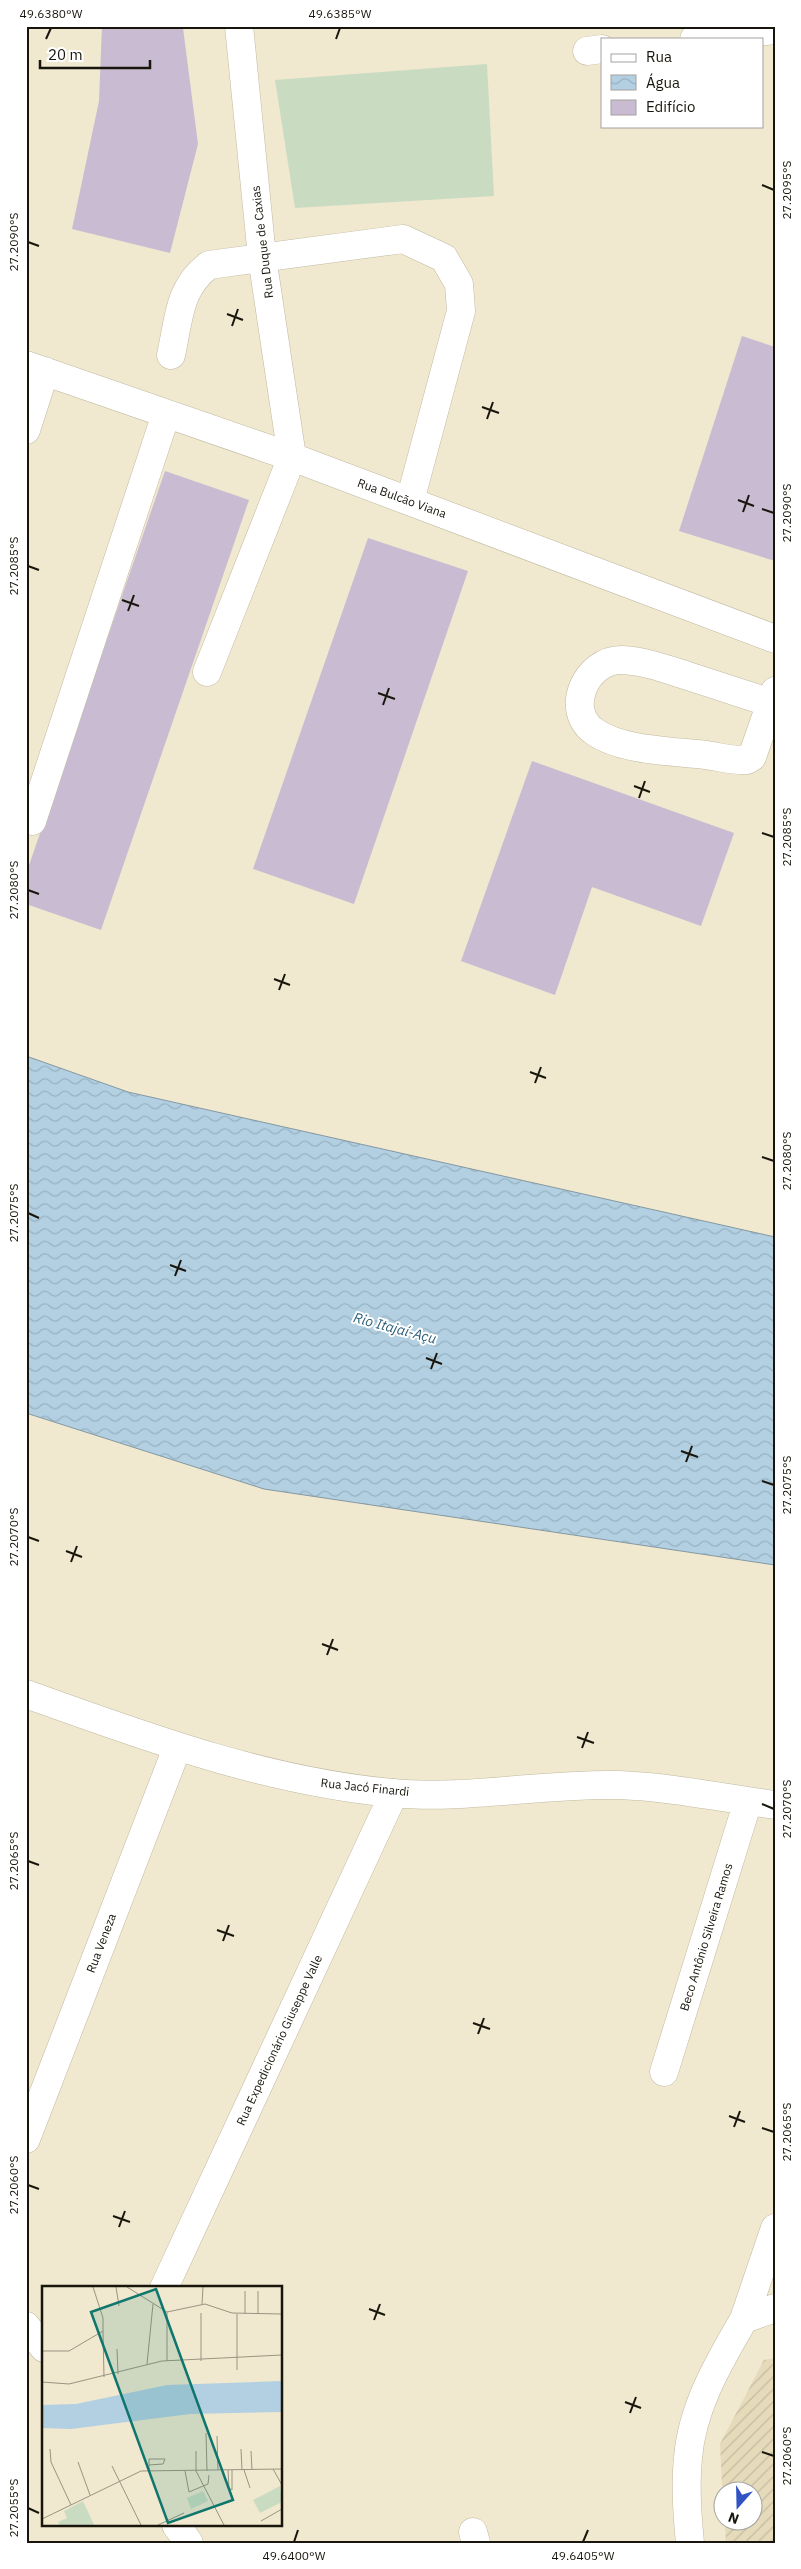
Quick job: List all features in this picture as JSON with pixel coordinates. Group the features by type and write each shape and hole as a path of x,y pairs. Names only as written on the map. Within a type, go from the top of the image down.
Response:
{"street":[{"name":"Rua Duque de Caxias","path":"239,26 262,258 292,457"},
{"path":"703,38 775,30"},
{"path":"171,355 185,292 194,276 209,265 403,240 444,258 459,284 461,311 410,501"},
{"path":"26,430 36,368"},
{"name":"Rua Bulcão Viana","path":"36,368 292,457 775,639"},
{"path":"32,821 166,414"},
{"path":"207,672 292,457"},
{"path":"620,660 646,663 773,697 752,757 747,760 609,740 594,732 585,722 580,706 582,689 590,674 605,662 620,660"},
{"name":"Rua Jacó Finardi","path":"26,1694 177,1748 289,1777 394,1793 482,1792 618,1785 679,1790 775,1805"},
{"name":"Rua Veneza","path":"26,2139 177,1748"},
{"name":"Rua Expedicionário Giuseppe Valle","path":"165,2286 394,1793"},
{"name":"Beco Antônio Silveira Ramos","path":"664,2072 748,1801"},
{"path":"690,2543 686,2499 688,2456 695,2421 706,2390 744,2319 775,2228"},
{"path":"744,2319 775,2308"},
{"path":"26,2326 42,2346"},
{"path":"177,2526 189,2543"}],"shaded area":[{"path":"775,2358 775,2543 726,2543 725,2532 764,2532 764,2482 722,2482 720,2444 764,2360"}],"green space":[{"path":"487,64 494,196 295,208 275,80"}],"water":[{"name":"Rio Itajaí-Açu","path":"26,1056 128,1092 775,1237 775,1565 264,1489 26,1413"}],"building":[{"path":"102,26 183,28 198,144 170,253 72,229 99,101"},
{"path":"742,336 775,347 775,561 679,531"},
{"path":"165,471 249,500 101,930 26,904 26,874"},
{"path":"368,538 468,571 354,904 253,869"},
{"path":"532,761 734,833 701,926 592,887 555,995 461,961"}]}
